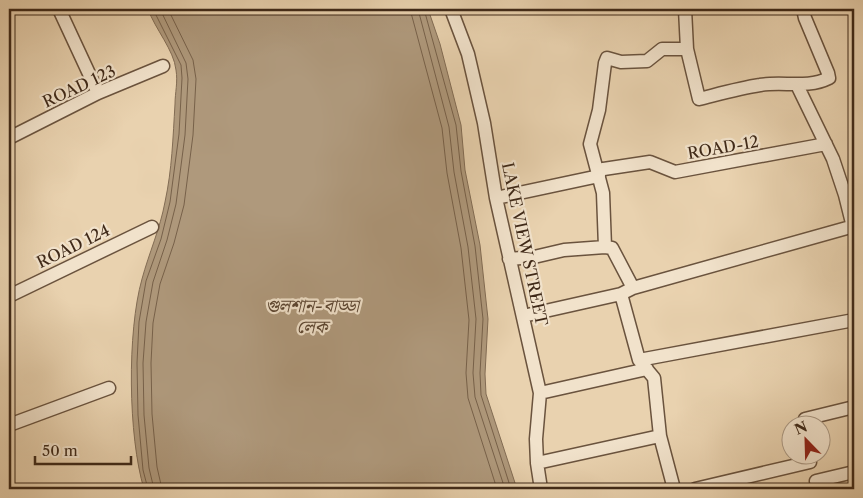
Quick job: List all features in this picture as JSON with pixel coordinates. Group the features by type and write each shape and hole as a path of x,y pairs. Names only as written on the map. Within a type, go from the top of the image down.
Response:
{"street":[{"path":"59,9 98,93"},
{"name":"LAKE VIEW STREET","path":"451,9 468,54 482,114 496,198 540,393 537,414 537,463 541,489"},
{"path":"685,9 687,49 699,99 761,84 798,85 829,78 803,9"},
{"path":"605,247 603,193 590,144 599,110 607,58 621,62 647,61 662,49 687,49"},
{"name":"ROAD 123","path":"9,138 98,93 163,66"},
{"path":"523,316 621,294 633,288 853,226 850,194 798,85"},
{"name":"ROAD-12","path":"496,198 650,162 675,172 826,144"},
{"name":"ROAD 124","path":"9,296 152,227"},
{"path":"509,259 534,257 564,250 612,248 633,288"},
{"path":"621,294 643,365 654,378 660,436 674,489"},
{"path":"540,393 643,365 854,320"},
{"path":"9,425 109,388"},
{"path":"817,416 854,407"},
{"path":"537,463 660,436"},
{"path":"695,489 782,466"},
{"path":"811,466 817,485 854,472"}],"water":[{"name":"গুলশান-বাড্ডা লেক","path":"148,9 428,9 440,44 461,125 465,170 480,245 488,319 485,374 486,394 517,489 144,489 139,467 132,413 131,384 134,327 142,279 163,212 167,190 172,153 177,79 175,62"}]}
